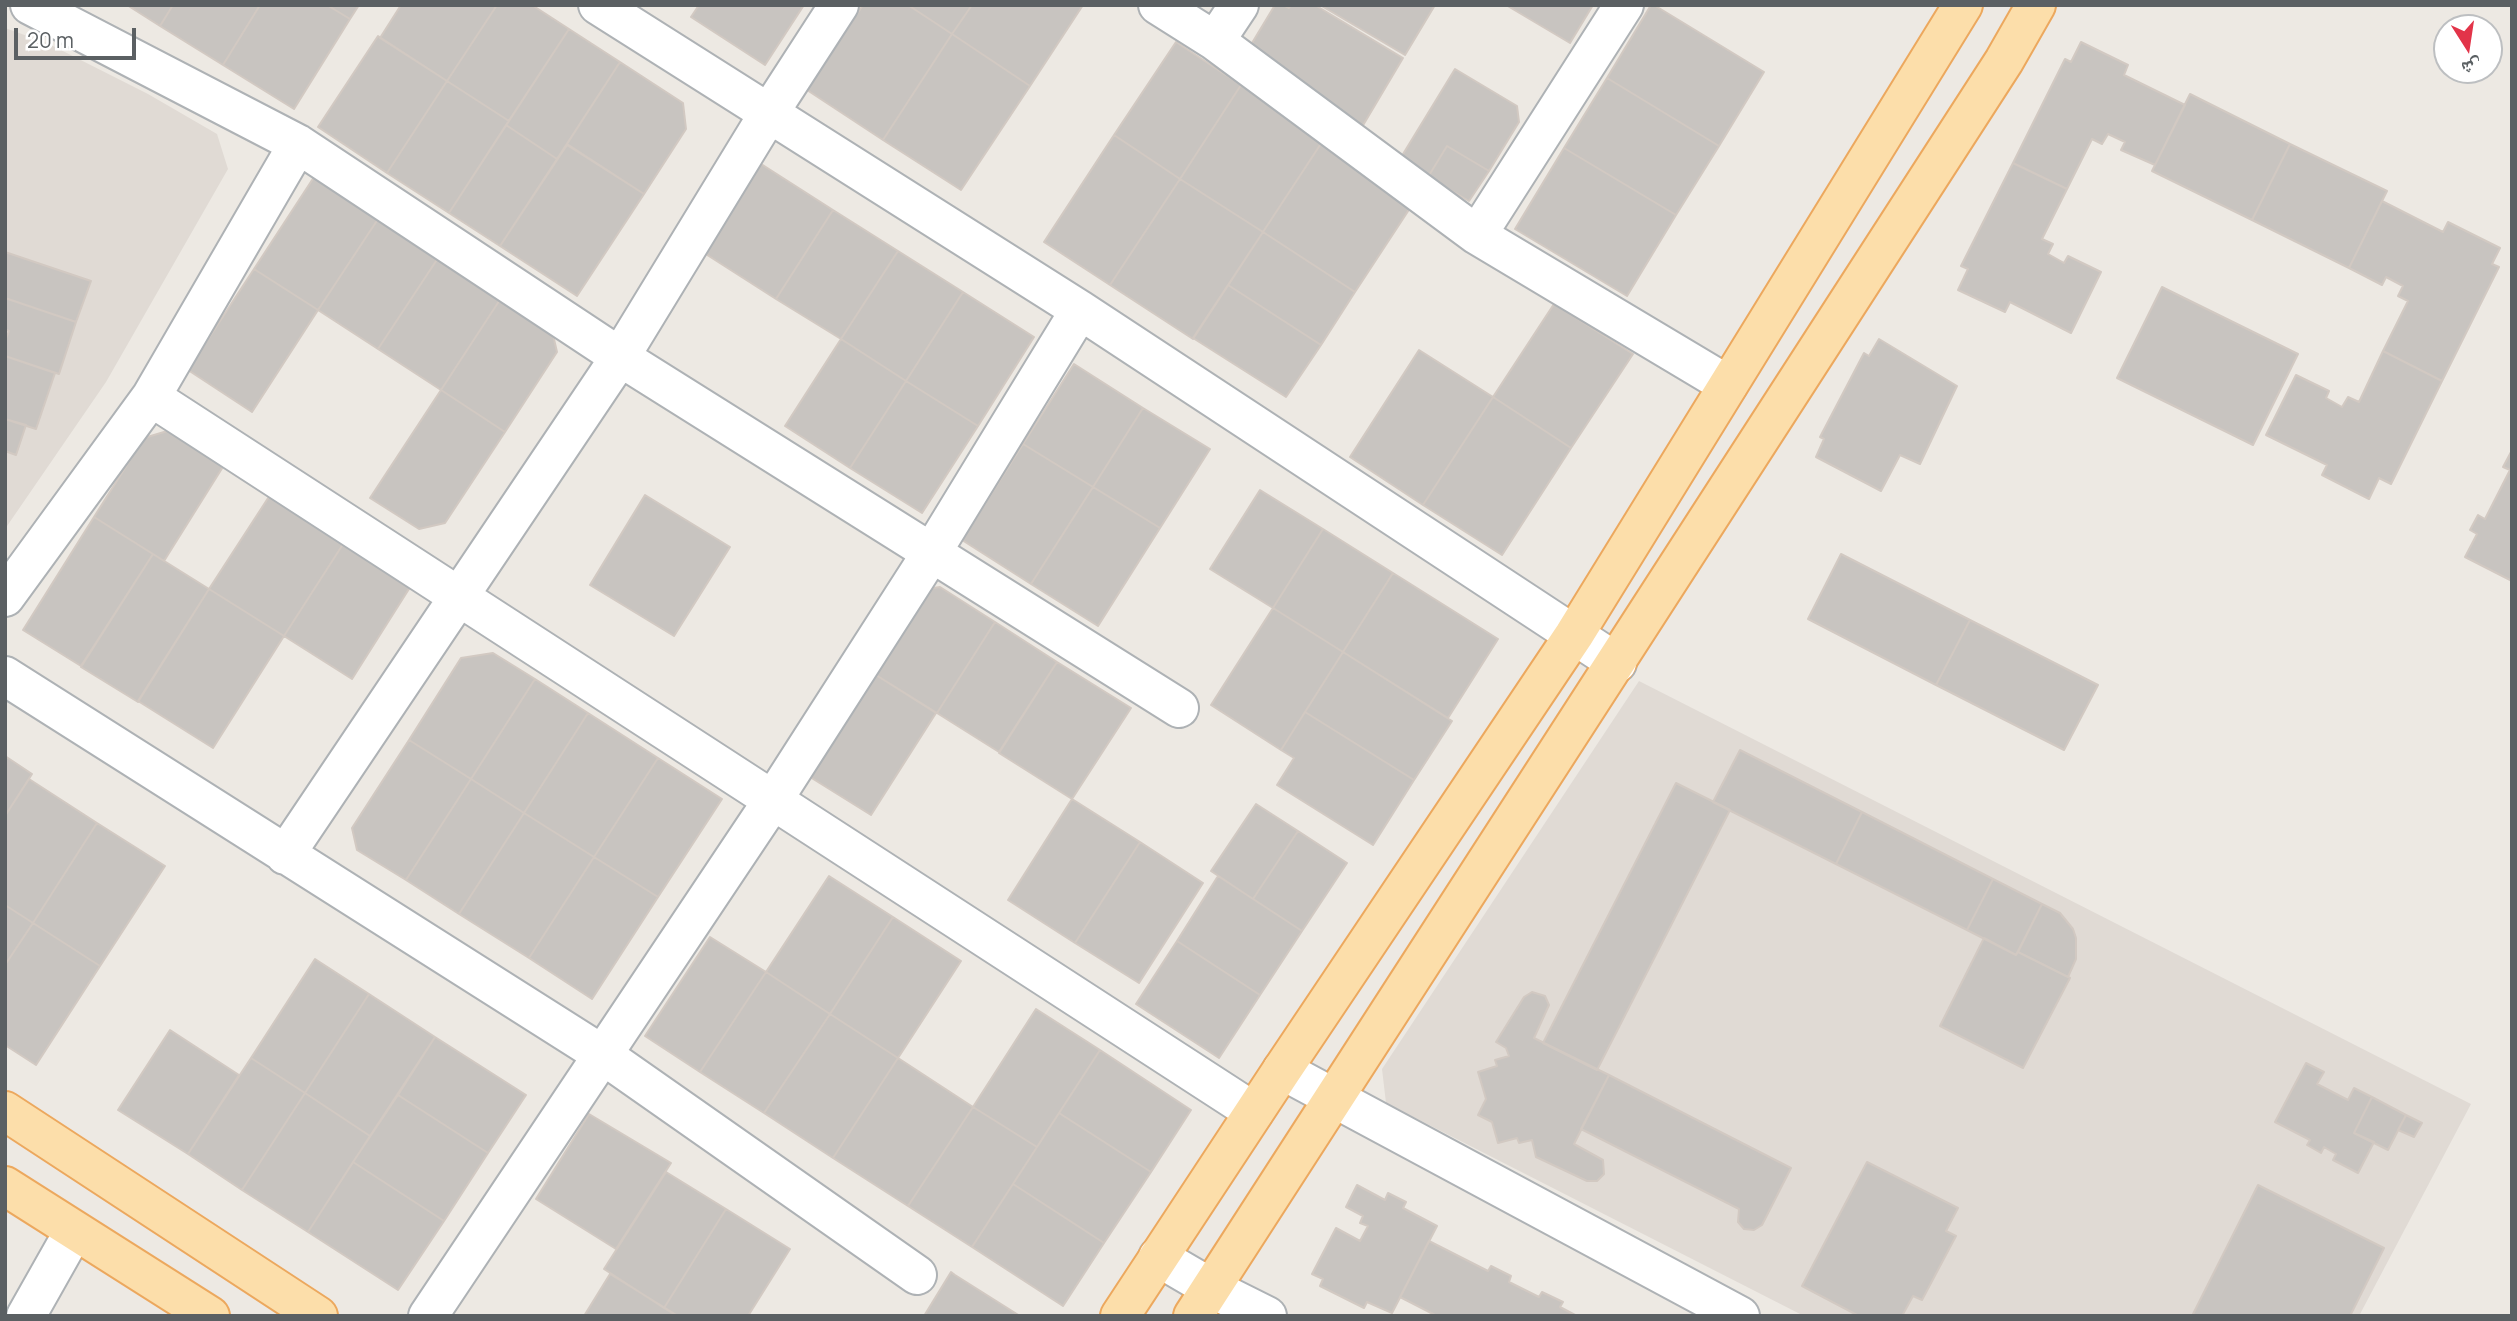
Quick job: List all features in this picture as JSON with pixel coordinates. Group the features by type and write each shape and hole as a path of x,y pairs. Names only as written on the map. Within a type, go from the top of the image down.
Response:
{"main road":[{"path":"1120,1316 1574,635 1963,5"},
{"path":"1202,1302 1617,663 2004,61 2036,5"},
{"path":"5,1111 318,1316"},
{"path":"5,1186 210,1316"}],"street":[{"path":"30,5 298,144 620,357 1179,709"},
{"path":"598,5 1080,310 1617,663"},
{"path":"285,855 620,357 769,113 839,5"},
{"path":"1158,5 1215,41 1477,235 1728,385"},
{"path":"1215,41 1239,5"},
{"path":"1477,235 1624,5"},
{"path":"5,597 151,397 298,144"},
{"path":"428,1316 773,800 932,552 1080,310"},
{"path":"151,397 1254,1112"},
{"path":"5,676 603,1055 917,1275"},
{"path":"1282,1070 1740,1316"},
{"path":"26,1316 74,1231"},
{"path":"1158,1257 1202,1302 1267,1316"}],"shaded area":[{"path":"5,28 47,43 148,94 217,134 228,169 106,382 5,529"},
{"path":"1639,681 2471,1104 2359,1316 1804,1316 1386,1103 1382,1069"}],"building":[{"path":"127,5 173,5 160,26"},
{"path":"173,5 260,5 223,65 160,26"},
{"path":"260,5 327,5 350,19 294,109 223,65"},
{"path":"327,5 359,5 350,19"},
{"path":"401,5 497,5 447,81 380,38"},
{"path":"497,5 532,5 569,29 509,121 447,81"},
{"path":"699,5 804,5 765,65 691,17"},
{"path":"863,5 908,5 952,34 883,140 807,90"},
{"path":"908,5 972,5 952,34"},
{"path":"972,5 1083,5 1030,86 952,34"},
{"path":"1275,5 1289,8 1291,5 1315,5 1403,58 1362,127 1259,66 1252,43"},
{"path":"1320,5 1435,5 1405,55"},
{"path":"1506,5 1593,5 1570,43"},
{"path":"1651,5 1764,72 1719,146 1607,78"},
{"path":"569,29 620,62 557,159 506,125"},
{"path":"952,34 1030,86 961,190 883,140"},
{"path":"378,36 447,81 387,173 318,127"},
{"path":"1176,42 1241,85 1180,179 1114,135"},
{"path":"2081,42 2128,65 2124,75 2185,105 2155,165 2121,150 2125,142 2108,134 2102,144 2092,139 2067,189 2013,163 2065,59 2071,62"},
{"path":"620,62 683,103 686,129 644,194 567,144"},
{"path":"1455,69 1517,106 1519,122 1489,171 1447,146 1428,177 1400,159"},
{"path":"1607,78 1719,146 1676,215 1564,148"},
{"path":"447,81 509,121 449,213 387,173"},
{"path":"1241,85 1324,139 1263,232 1180,179"},
{"path":"2190,94 2290,144 2252,220 2152,171"},
{"path":"506,125 557,159 500,246 449,213"},
{"path":"1114,135 1180,179 1110,285 1044,242"},
{"path":"1324,139 1416,199 1355,292 1263,232"},
{"path":"2290,144 2387,191 2349,268 2252,220"},
{"path":"567,145 644,194 577,296 500,246"},
{"path":"1447,146 1489,171 1469,201 1428,177"},
{"path":"1564,148 1676,215 1627,296 1515,229"},
{"path":"758,162 833,210 776,299 701,251"},
{"path":"2013,163 2067,189 2042,239 2053,244 2048,254 2064,263 2068,256 2101,272 2071,333 2010,302 2005,312 1958,290 1968,269 1961,266"},
{"path":"318,171 382,213 318,310 254,269"},
{"path":"1180,179 1263,232 1193,339 1110,285"},
{"path":"2382,201 2443,232 2448,222 2500,248 2492,264 2499,267 2442,381 2383,351 2408,301 2398,296 2403,286 2386,277 2382,285 2349,268"},
{"path":"833,210 898,251 841,339 776,299"},
{"path":"382,213 442,252 378,349 318,310"},
{"path":"1263,232 1355,292 1321,345 1228,285"},
{"path":"898,251 963,292 906,381 841,339"},
{"path":"5,252 91,281 76,322 5,298"},
{"path":"442,252 505,292 441,390 378,349"},
{"path":"254,269 318,310 252,412 188,370"},
{"path":"1228,285 1321,345 1286,397 1193,338"},
{"path":"2162,287 2298,354 2253,445 2117,378"},
{"path":"505,292 550,322 557,352 505,432 441,390"},
{"path":"963,292 1034,337 978,426 906,381"},
{"path":"5,298 76,322 59,374 5,356 5,341 9,331 5,329"},
{"path":"1554,304 1633,354 1571,448 1493,397"},
{"path":"841,339 906,381 850,468 785,426"},
{"path":"1879,339 1957,386 1920,464 1900,455 1881,491 1816,457 1824,439 1820,437 1864,353 1869,356"},
{"path":"1419,350 1493,397 1423,505 1350,457"},
{"path":"2383,351 2442,381 2391,484 2379,478 2369,499 2322,475 2327,465 2266,435 2296,375 2329,391 2326,398 2342,407 2348,397 2359,402"},
{"path":"5,356 55,373 36,429 5,419"},
{"path":"1074,364 1143,408 1093,487 1023,444"},
{"path":"906,381 978,426 922,513 850,468"},
{"path":"441,390 505,432 445,523 419,529 370,498"},
{"path":"1493,397 1571,448 1502,555 1423,505"},
{"path":"1143,408 1210,449 1160,528 1093,487"},
{"path":"5,419 26,425 16,455 5,451"},
{"path":"174,429 226,462 164,561 94,517 144,438"},
{"path":"1023,444 1093,487 1031,584 962,540"},
{"path":"2511,452 2512,581 2465,557 2477,534 2470,530 2478,515 2485,519 2510,470 2503,467"},
{"path":"1093,487 1160,528 1098,626 1031,584"},
{"path":"1260,490 1323,529 1273,608 1210,569"},
{"path":"272,492 347,538 284,636 209,589"},
{"path":"645,495 730,547 674,636 590,585"},
{"path":"94,517 153,554 81,666 23,630"},
{"path":"1323,529 1393,573 1343,652 1273,608"},
{"path":"347,538 414,581 352,679 284,636"},
{"path":"153,554 209,589 138,702 81,667"},
{"path":"1841,554 1970,620 1936,685 1808,619"},
{"path":"1393,573 1498,639 1448,718 1343,652"},
{"path":"940,587 995,622 937,713 868,670 919,590"},
{"path":"209,589 284,636 213,748 138,701"},
{"path":"1273,608 1343,652 1281,750 1211,705"},
{"path":"1970,620 2098,685 2064,750 1936,685"},
{"path":"995,622 1057,662 999,752 937,713"},
{"path":"1343,652 1452,721 1414,780 1305,712"},
{"path":"493,653 535,679 471,779 409,740 461,658"},
{"path":"1057,662 1131,708 1072,799 999,753"},
{"path":"868,670 936,713 871,815 802,772"},
{"path":"535,679 588,713 524,813 471,779"},
{"path":"1305,712 1414,780 1373,845 1277,785 1294,758 1281,750"},
{"path":"588,713 658,758 594,857 524,813"},
{"path":"409,740 471,779 406,880 357,850 352,828"},
{"path":"1740,750 1862,812 1836,864 1713,802"},
{"path":"5,756 32,774 5,816"},
{"path":"658,758 722,799 658,897 594,857"},
{"path":"29,779 97,823 33,923 5,905 5,816"},
{"path":"471,779 524,813 459,914 406,880"},
{"path":"1676,783 1730,810 1597,1070 1543,1043"},
{"path":"1072,799 1140,842 1075,943 1008,900"},
{"path":"1256,804 1298,831 1253,899 1211,871"},
{"path":"1862,812 1993,879 1967,930 1836,864"},
{"path":"524,813 594,857 529,958 459,914"},
{"path":"97,823 165,866 100,966 33,923"},
{"path":"1298,831 1347,863 1302,931 1253,899"},
{"path":"1140,842 1203,883 1139,983 1075,943"},
{"path":"594,857 658,897 592,999 529,958"},
{"path":"829,876 893,917 830,1014 766,972"},
{"path":"1218,876 1302,931 1260,995 1177,941"},
{"path":"1993,879 2042,904 2016,955 1967,930"},
{"path":"2042,904 2060,913 2073,929 2076,959 2068,977 2018,952"},
{"path":"5,905 33,923 5,965"},
{"path":"893,917 961,961 898,1058 830,1014"},
{"path":"33,923 100,966 36,1065 5,1045 5,965"},
{"path":"710,937 766,972 700,1072 645,1036"},
{"path":"1984,938 2070,978 2023,1068 1940,1026"},
{"path":"1177,941 1260,995 1219,1058 1136,1004"},
{"path":"315,959 369,994 305,1093 251,1058"},
{"path":"766,972 830,1014 764,1113 700,1072"},
{"path":"1532,992 1545,996 1549,1005 1534,1038 1609,1075 1574,1144 1603,1160 1604,1174 1597,1181 1587,1181 1536,1157 1532,1140 1519,1143 1517,1138 1498,1143 1492,1122 1478,1115 1486,1099 1478,1072 1497,1066 1495,1060 1509,1056 1506,1048 1496,1042 1524,997"},
{"path":"369,994 435,1037 370,1136 305,1093"},
{"path":"1036,1009 1100,1050 1037,1147 973,1107"},
{"path":"830,1014 898,1058 833,1158 764,1113"},
{"path":"170,1030 239,1075 188,1154 118,1110"},
{"path":"435,1037 526,1095 488,1153 398,1095"},
{"path":"1100,1050 1191,1110 1151,1172 1059,1113"},
{"path":"251,1058 305,1093 242,1190 188,1154"},
{"path":"898,1058 973,1107 908,1206 833,1158"},
{"path":"2306,1063 2324,1072 2317,1084 2348,1100 2354,1088 2372,1097 2354,1133 2374,1142 2358,1173 2333,1160 2336,1154 2324,1147 2321,1153 2307,1145 2310,1140 2275,1122"},
{"path":"1609,1075 1791,1168 1762,1225 1754,1230 1744,1229 1738,1222 1739,1209 1581,1129"},
{"path":"305,1093 370,1136 308,1232 242,1190"},
{"path":"398,1095 488,1153 444,1221 353,1162"},
{"path":"2372,1097 2406,1115 2388,1150 2354,1133"},
{"path":"973,1107 1037,1147 972,1247 908,1206"},
{"path":"1059,1113 1151,1172 1104,1243 1013,1184"},
{"path":"589,1114 671,1163 616,1249 536,1199"},
{"path":"2406,1115 2422,1123 2414,1137 2398,1130"},
{"path":"353,1162 444,1221 398,1290 308,1232"},
{"path":"1867,1162 1958,1208 1946,1231 1956,1236 1922,1300 1913,1296 1902,1316 1859,1316 1802,1286"},
{"path":"666,1172 726,1209 664,1308 604,1269"},
{"path":"1013,1184 1104,1243 1063,1306 972,1247"},
{"path":"1357,1185 1385,1200 1388,1193 1406,1202 1403,1208 1437,1226 1392,1313 1367,1302 1364,1308 1320,1286 1323,1279 1312,1274 1336,1228 1360,1241 1368,1226 1360,1223 1363,1216 1346,1207"},
{"path":"2258,1185 2384,1248 2350,1316 2192,1316"},
{"path":"726,1209 790,1249 748,1316 677,1316 664,1308"},
{"path":"1429,1241 1488,1271 1491,1266 1511,1276 1509,1282 1539,1297 1542,1292 1563,1302 1560,1307 1577,1316 1437,1316 1400,1297"},
{"path":"951,1272 955,1275 1020,1316 924,1316"},
{"path":"610,1274 649,1298 678,1316 584,1316"}]}
